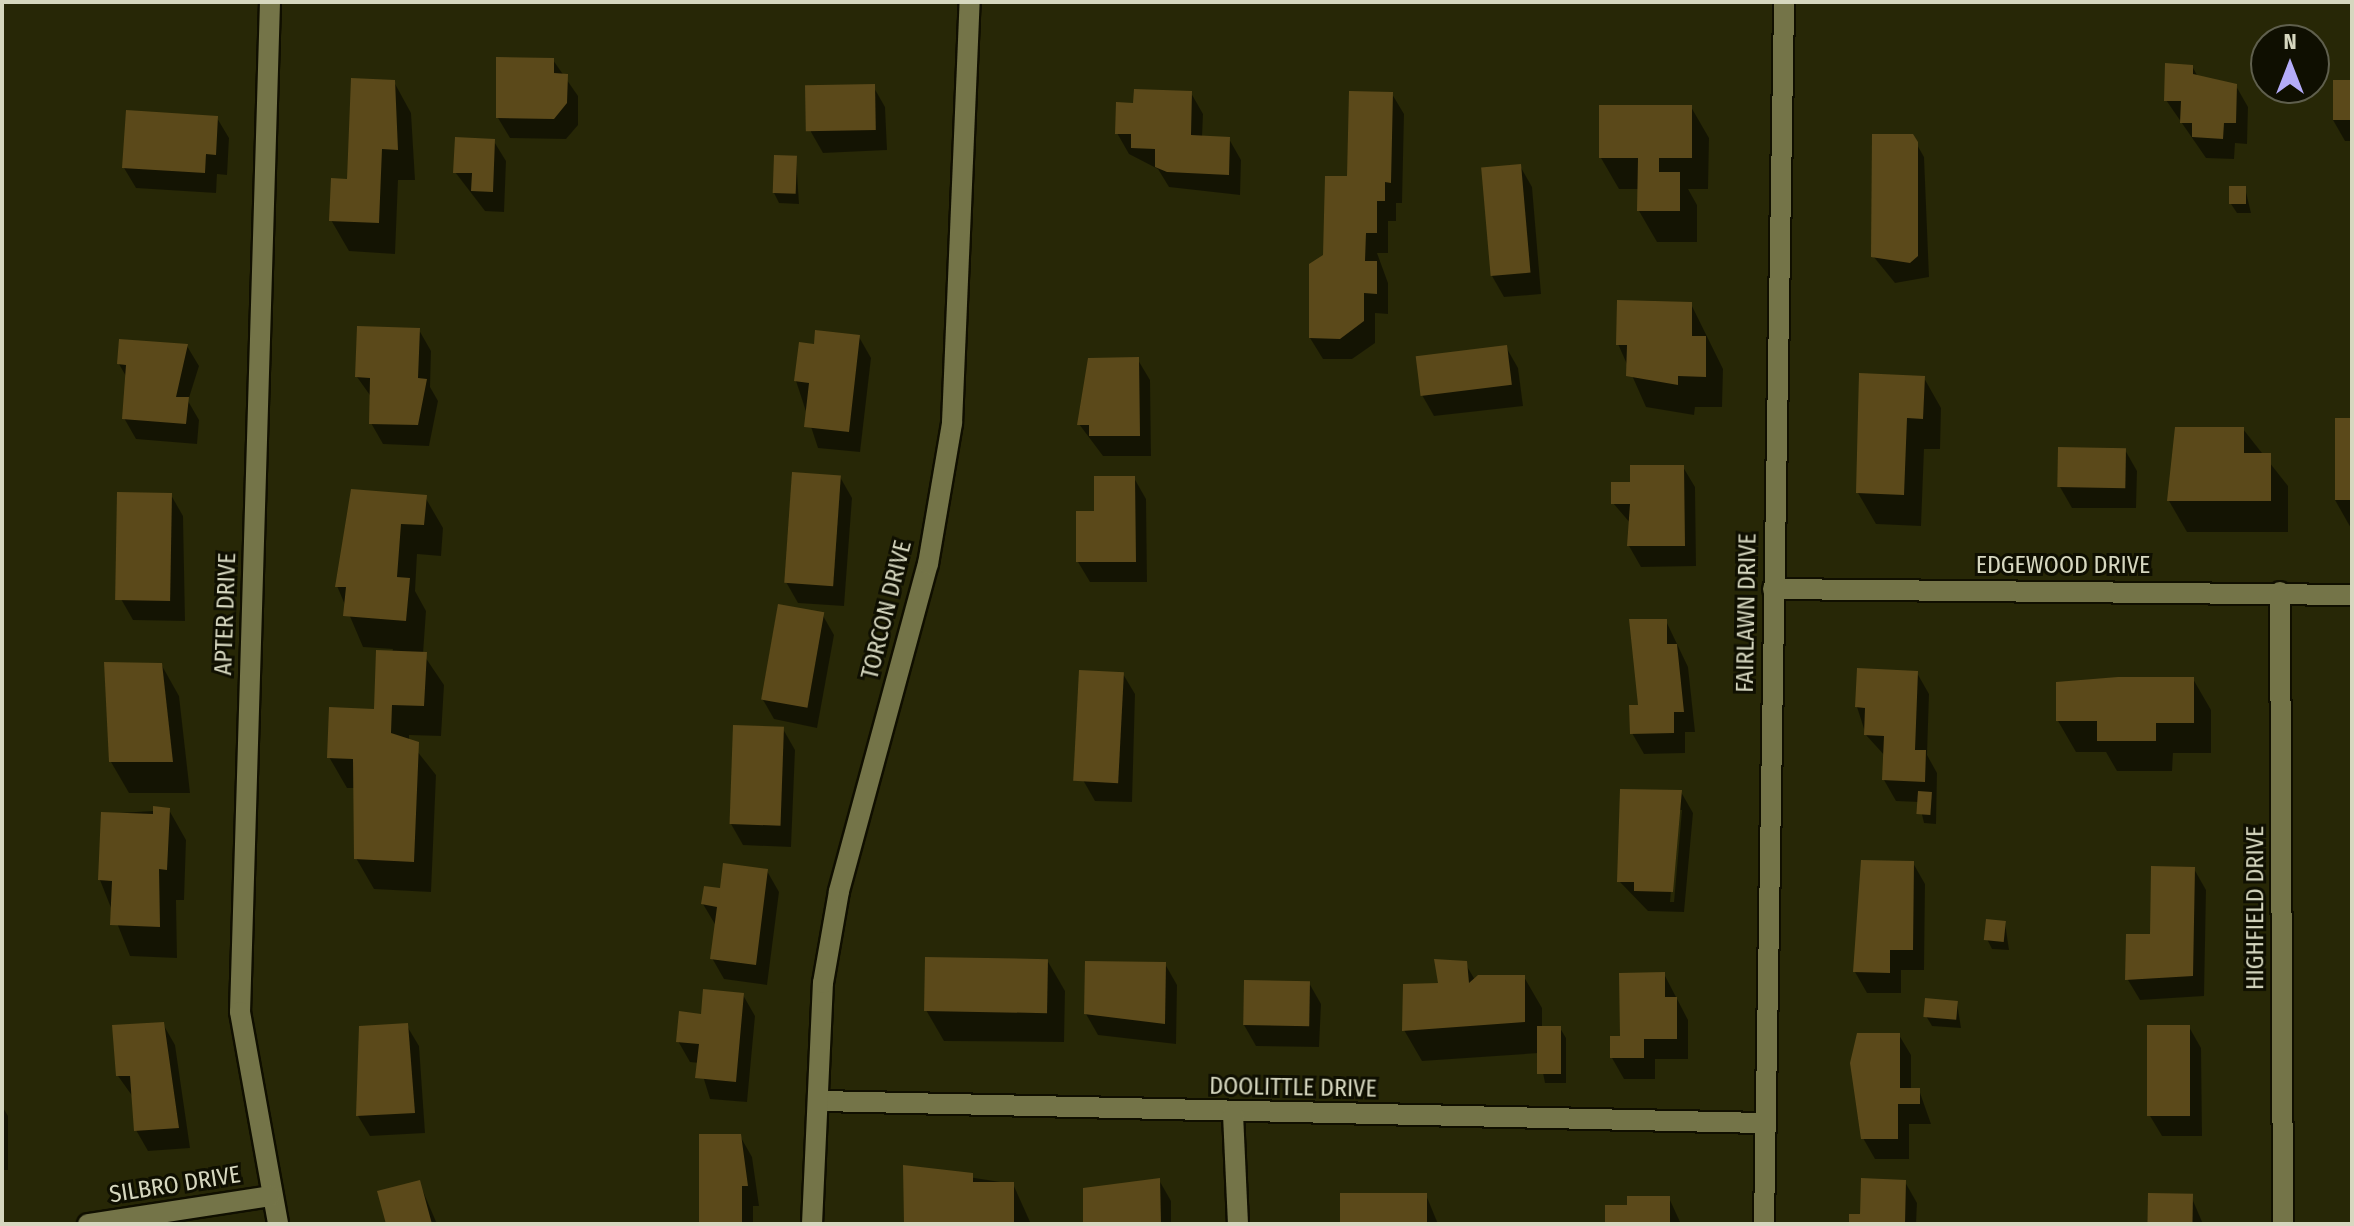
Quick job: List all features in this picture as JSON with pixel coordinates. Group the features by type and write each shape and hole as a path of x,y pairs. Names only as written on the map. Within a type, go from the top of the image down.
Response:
{"street":[{"name":"APTER DRIVE","path":"270,2 240,1012 270,1196 278,1224"},
{"name":"TORCON DRIVE","path":"812,1224 821,1101 823,983 839,891 928,564 952,423 970,2"},
{"name":"FAIRLAWN DRIVE","path":"1764,1224 1784,2"},
{"name":"EDGEWOOD DRIVE","path":"1773,589 2352,595"},
{"name":"HIGHFIELD DRIVE","path":"2280,592 2283,1224"},
{"name":"DOOLITTLE DRIVE","path":"821,1101 1233,1114 1764,1123"},
{"path":"1233,1114 1238,1224"},
{"name":"SILBRO DRIVE","path":"88,1224 270,1196"}],"building":[{"path":"496,57 554,58 554,73 568,74 567,103 554,119 496,118"},
{"path":"2165,63 2193,65 2193,74 2237,84 2236,123 2224,123 2223,139 2192,137 2192,123 2180,123 2181,101 2164,101"},
{"path":"351,78 395,80 398,150 382,149 379,223 329,221 331,178 347,179"},
{"path":"2333,80 2352,80 2352,120 2333,120"},
{"path":"875,84 876,130 806,131 805,85"},
{"path":"1134,89 1192,91 1191,135 1230,137 1229,175 1167,172 1155,167 1155,149 1131,148 1131,134 1115,134 1116,102 1133,103"},
{"path":"1349,91 1393,92 1391,183 1385,182 1385,201 1377,201 1377,233 1366,233 1365,261 1377,261 1377,294 1364,293 1364,321 1340,339 1309,338 1309,264 1323,255 1325,176 1347,176"},
{"path":"1599,105 1692,105 1692,158 1659,158 1659,172 1680,172 1680,211 1637,211 1638,158 1599,158"},
{"path":"126,110 218,116 216,155 206,154 205,173 122,168"},
{"path":"1872,134 1913,134 1918,142 1918,256 1910,263 1871,257"},
{"path":"455,137 495,139 493,192 471,191 472,173 453,173"},
{"path":"774,155 797,156 796,194 773,193"},
{"path":"1521,164 1530,273 1491,276 1481,167"},
{"path":"2229,186 2246,186 2246,204 2229,204"},
{"path":"1617,300 1692,302 1692,336 1706,336 1706,377 1678,376 1678,385 1626,376 1627,345 1616,345"},
{"path":"357,326 420,328 418,378 427,379 418,425 369,424 370,378 355,377"},
{"path":"815,330 860,335 849,432 804,427 809,383 794,381 799,342 814,344"},
{"path":"119,339 188,344 176,397 189,397 186,424 122,419 126,365 117,364"},
{"path":"1507,345 1512,385 1421,396 1416,356"},
{"path":"1139,357 1140,436 1089,436 1089,425 1077,425 1088,358"},
{"path":"1859,373 1925,376 1923,419 1907,418 1904,495 1856,493"},
{"path":"2335,418 2352,418 2352,500 2335,500"},
{"path":"2175,427 2244,427 2244,453 2271,453 2271,501 2167,501"},
{"path":"2058,447 2126,448 2125,488 2057,487"},
{"path":"1630,465 1684,465 1685,546 1627,546 1630,504 1611,504 1611,482 1630,482"},
{"path":"792,472 841,475 833,586 784,583"},
{"path":"1094,476 1135,476 1136,562 1076,562 1076,511 1094,511"},
{"path":"351,489 427,495 424,525 401,524 397,577 410,578 406,621 343,616 346,587 335,587"},
{"path":"117,492 172,493 170,601 115,600"},
{"path":"778,604 824,612 807,708 761,700"},
{"path":"1629,619 1667,619 1667,644 1677,644 1684,712 1674,712 1674,733 1630,734 1629,705 1638,705"},
{"path":"376,650 427,652 424,706 392,705 391,733 419,742 414,862 354,859 353,759 327,758 329,707 374,709"},
{"path":"104,662 162,663 173,762 109,762"},
{"path":"1857,668 1918,671 1915,750 1926,750 1925,782 1882,780 1884,736 1864,735 1865,708 1855,707"},
{"path":"1079,670 1124,672 1118,783 1073,781"},
{"path":"2118,677 2194,677 2194,723 2156,723 2156,741 2097,741 2097,721 2056,721 2056,682"},
{"path":"733,725 784,727 781,826 730,824"},
{"path":"1620,789 1682,790 1673,892 1634,891 1634,882 1617,882"},
{"path":"1918,791 1932,792 1930,815 1916,814"},
{"path":"153,806 170,808 167,870 159,869 160,927 110,925 112,881 98,880 101,812 153,814"},
{"path":"1861,860 1914,861 1913,950 1890,950 1890,973 1853,972"},
{"path":"723,863 768,869 756,965 710,959 717,907 701,904 704,886 720,888"},
{"path":"2151,866 2195,867 2193,976 2125,980 2126,934 2150,934"},
{"path":"1986,919 2006,921 2004,942 1984,940"},
{"path":"925,957 1048,959 1047,1013 924,1011"},
{"path":"1434,959 1467,961 1469,983 1478,975 1525,975 1525,1022 1402,1031 1403,984 1438,983"},
{"path":"1085,961 1166,962 1165,1024 1084,1014"},
{"path":"1665,972 1665,997 1677,997 1677,1039 1644,1039 1644,1058 1610,1058 1610,1036 1620,1036 1619,973"},
{"path":"1244,980 1310,981 1309,1026 1243,1025"},
{"path":"703,989 744,993 736,1082 695,1078 699,1044 676,1042 679,1011 701,1014"},
{"path":"1925,998 1958,1001 1956,1020 1923,1017"},
{"path":"164,1022 179,1128 134,1131 130,1076 116,1076 112,1025"},
{"path":"408,1023 415,1113 356,1116 359,1026"},
{"path":"2147,1025 2190,1025 2190,1116 2147,1116"},
{"path":"1537,1026 1561,1026 1561,1074 1537,1074"},
{"path":"1857,1033 1900,1033 1900,1088 1920,1088 1920,1104 1898,1104 1898,1139 1861,1139 1850,1063"},
{"path":"699,1134 741,1134 748,1186 742,1186 742,1224 699,1224"},
{"path":"903,1165 973,1173 973,1182 1014,1182 1014,1224 904,1224"},
{"path":"1160,1178 1161,1224 1083,1224 1083,1188"},
{"path":"1861,1178 1906,1180 1905,1224 1849,1224 1849,1214 1860,1214"},
{"path":"420,1180 432,1224 386,1224 377,1191"},
{"path":"1340,1193 1427,1193 1427,1224 1340,1224"},
{"path":"2148,1193 2193,1194 2192,1224 2147,1224"},
{"path":"1627,1196 1670,1196 1670,1224 1605,1224 1605,1205 1627,1205"}]}
